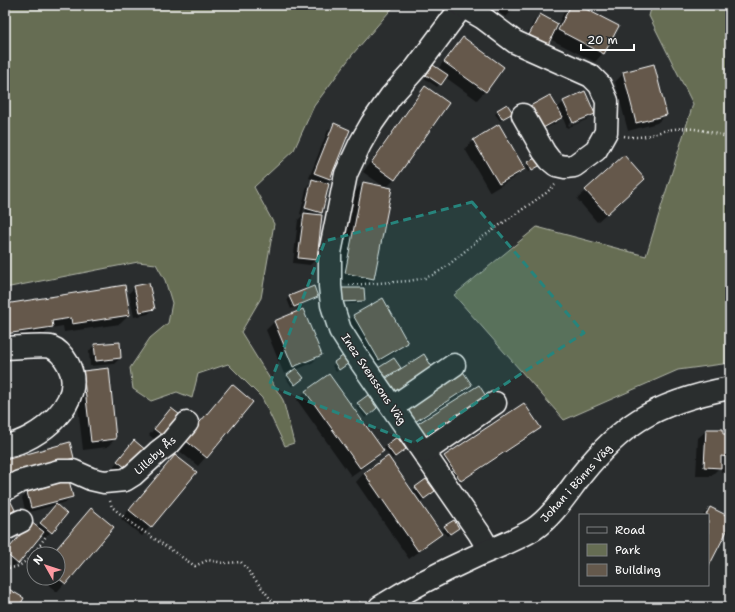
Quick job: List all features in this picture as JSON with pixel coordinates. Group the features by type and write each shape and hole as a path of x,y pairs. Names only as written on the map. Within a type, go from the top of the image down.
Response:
{"street":[{"name":"Inez Svenssons Väg","path":"489,550 479,533 340,330 332,305 330,286 330,253 346,174 357,150 372,123 391,96 416,68 462,6 483,18 515,42 591,76 600,85 607,101 606,132 596,150 574,166 565,167"},
{"path":"523,114 550,160 556,165 565,167"},
{"path":"5,348 50,347 61,353 69,365 74,379 72,392 64,407 52,421 40,432 26,440 5,446"},
{"path":"393,407 454,365"},
{"name":"Johan i Bönns Väg","path":"372,603 489,550 511,542 535,528 566,496 581,475 602,452 620,434 639,420 683,399 730,388"},
{"path":"424,452 495,404"},
{"name":"Lilleby Ås","path":"5,490 19,482 59,471 73,471 91,479 104,482 125,480 133,475 171,442 187,424"}],"path":[{"path":"606,132 635,138 647,137 676,128 707,131 730,138"},
{"path":"330,286 409,281 425,278 435,274 478,241 546,193 558,182 565,167"},
{"path":"104,482 112,508 134,525 195,566 208,560 224,563 241,562 277,607"},
{"path":"5,567 16,567 26,562 47,535"},
{"path":"353,607 372,603"}],"highlighted area":[{"path":"472,202 584,333 414,443 269,386 325,241"}],"green space":[{"path":"5,5 395,5 352,55 314,106 294,150 254,187 274,224 261,298 241,332 283,400 294,443 285,446 262,398 228,364 198,374 192,398 177,392 151,401 133,389 130,368 150,338 168,323 172,303 165,280 156,264 138,262 5,288"},
{"path":"652,5 730,5 730,363 678,370 564,420 454,295 537,227 646,256 693,104 649,16"}],"building":[{"path":"571,5 578,5 619,26 604,54 558,30"},
{"path":"540,14 558,24 548,45 529,35"},
{"path":"463,37 504,67 486,92 444,62"},
{"path":"654,64 667,115 636,123 623,72"},
{"path":"433,65 448,75 441,85 426,75"},
{"path":"425,86 449,103 395,180 371,163"},
{"path":"585,91 595,114 573,123 563,101"},
{"path":"550,95 563,117 543,128 530,106"},
{"path":"507,104 513,113 502,119 497,110"},
{"path":"334,123 350,130 330,179 314,173"},
{"path":"499,124 525,169 499,184 473,140"},
{"path":"624,155 645,179 607,214 585,190"},
{"path":"537,157 541,165 532,170 528,162"},
{"path":"312,179 329,184 322,213 305,208"},
{"path":"363,182 392,188 374,279 345,273"},
{"path":"304,213 322,215 317,260 298,258"},
{"path":"149,283 155,309 140,312 134,286"},
{"path":"125,285 130,315 72,324 71,318 52,321 53,327 5,334 5,304"},
{"path":"314,286 318,297 294,307 289,296"},
{"path":"339,288 364,288 365,301 339,302"},
{"path":"383,298 408,343 379,360 353,315"},
{"path":"303,309 322,355 293,367 274,321"},
{"path":"120,342 121,358 96,361 94,344"},
{"path":"424,354 434,370 395,395 385,379"},
{"path":"344,355 349,363 339,370 334,362"},
{"path":"394,358 401,368 381,380 375,370"},
{"path":"109,368 116,439 91,442 83,371"},
{"path":"296,368 304,378 295,385 287,375"},
{"path":"462,370 472,385 415,422 405,407"},
{"path":"329,374 384,451 360,468 305,391"},
{"path":"232,384 253,402 207,458 185,440"},
{"path":"479,385 489,401 427,440 417,424"},
{"path":"368,395 377,408 368,416 357,403"},
{"path":"524,403 541,428 461,481 444,456"},
{"path":"171,408 184,418 167,439 154,429"},
{"path":"706,429 723,429 723,434 730,434 730,464 729,457 721,456 721,468 704,467"},
{"path":"397,437 406,449 395,457 386,445"},
{"path":"134,440 147,451 130,471 117,461"},
{"path":"70,442 74,458 5,477 5,460"},
{"path":"175,455 197,472 151,528 129,510"},
{"path":"388,456 442,534 418,551 364,473"},
{"path":"426,479 435,491 424,499 415,487"},
{"path":"69,480 73,497 31,508 27,492"},
{"path":"8,496 15,510 5,516 5,498"},
{"path":"56,504 67,514 52,533 40,523"},
{"path":"710,507 730,517 730,525 709,566 709,514 706,514"},
{"path":"91,508 114,527 66,584 66,546 59,546"},
{"path":"454,520 459,528 450,534 444,526"},
{"path":"31,522 44,532 33,546 26,546 26,554 18,564 5,553"},
{"path":"5,587 24,598 19,607 5,607"},
{"path":"112,604 149,607 112,607"}]}
